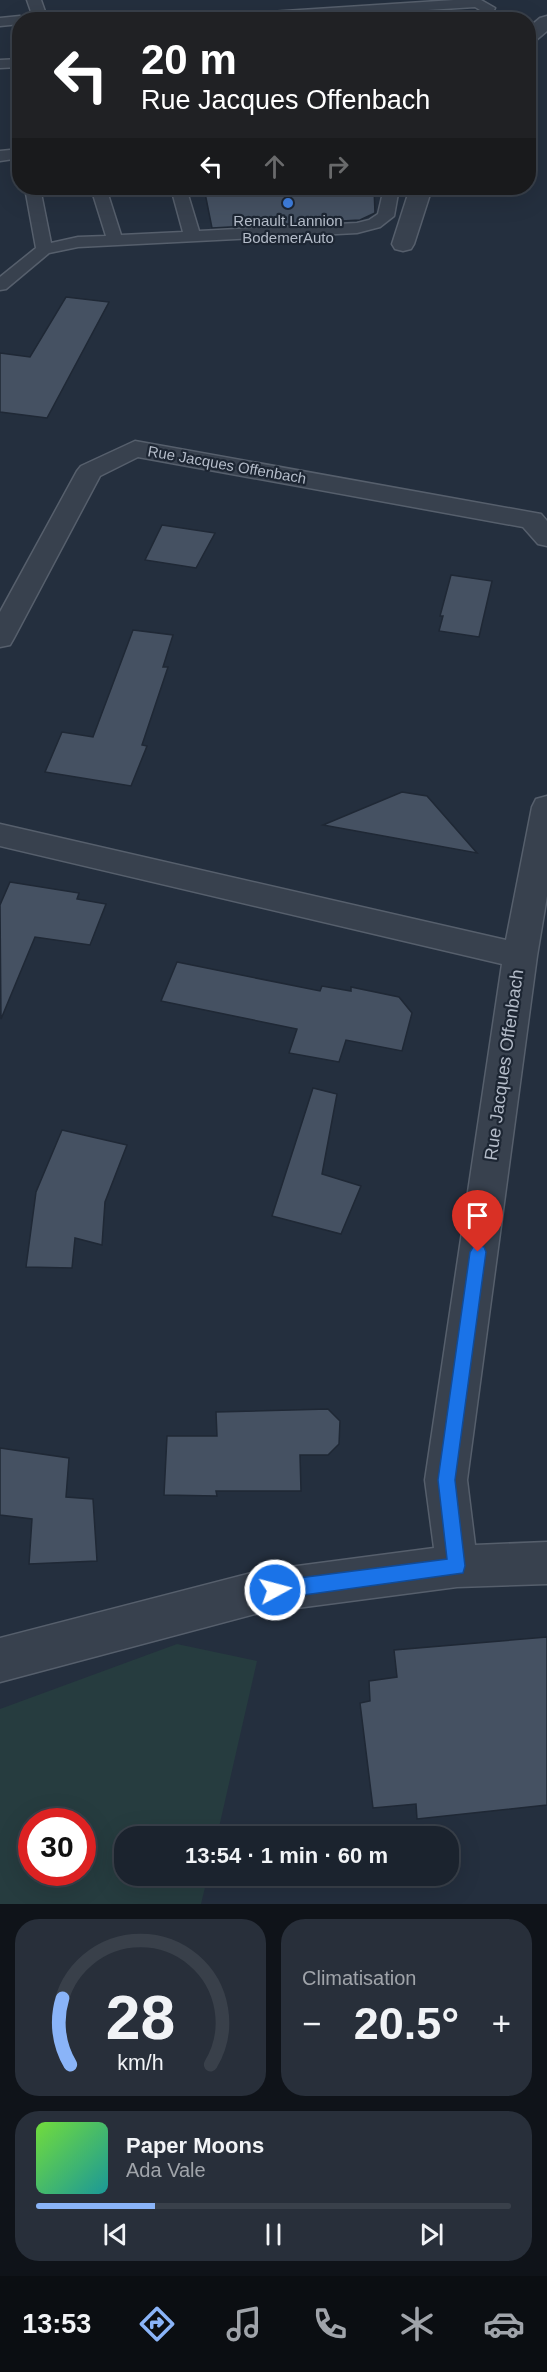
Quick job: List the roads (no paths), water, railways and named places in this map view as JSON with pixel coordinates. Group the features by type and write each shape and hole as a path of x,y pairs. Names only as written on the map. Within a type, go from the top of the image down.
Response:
{"street":[{"path":"403,244 419,195"},
{"name":"Rue Jacques Offenbach","path":"0,638 90,471 135,449 532,520 547,538"},
{"name":"Rue Jacques Offenbach","path":"457,1566 446,1480 520,956 547,807"},
{"name":"Rue Jacques Offenbach","path":"0,835 520,956"},
{"path":"0,1660 259,1592 457,1566 547,1563"}],"lane":[{"path":"312,12 477,3 489,8 487,12"},
{"path":"381,7 384,12"},
{"path":"33,195 45,249"},
{"path":"100,195 116,240"},
{"path":"180,195 192,236"},
{"path":"0,285 45,249 78,242 357,228 374,224 386,216 390,195"},
{"path":"0,260 22,266"}],"place":[{"name":"Renault Lannion BodemerAuto","path":"288,203"}]}
